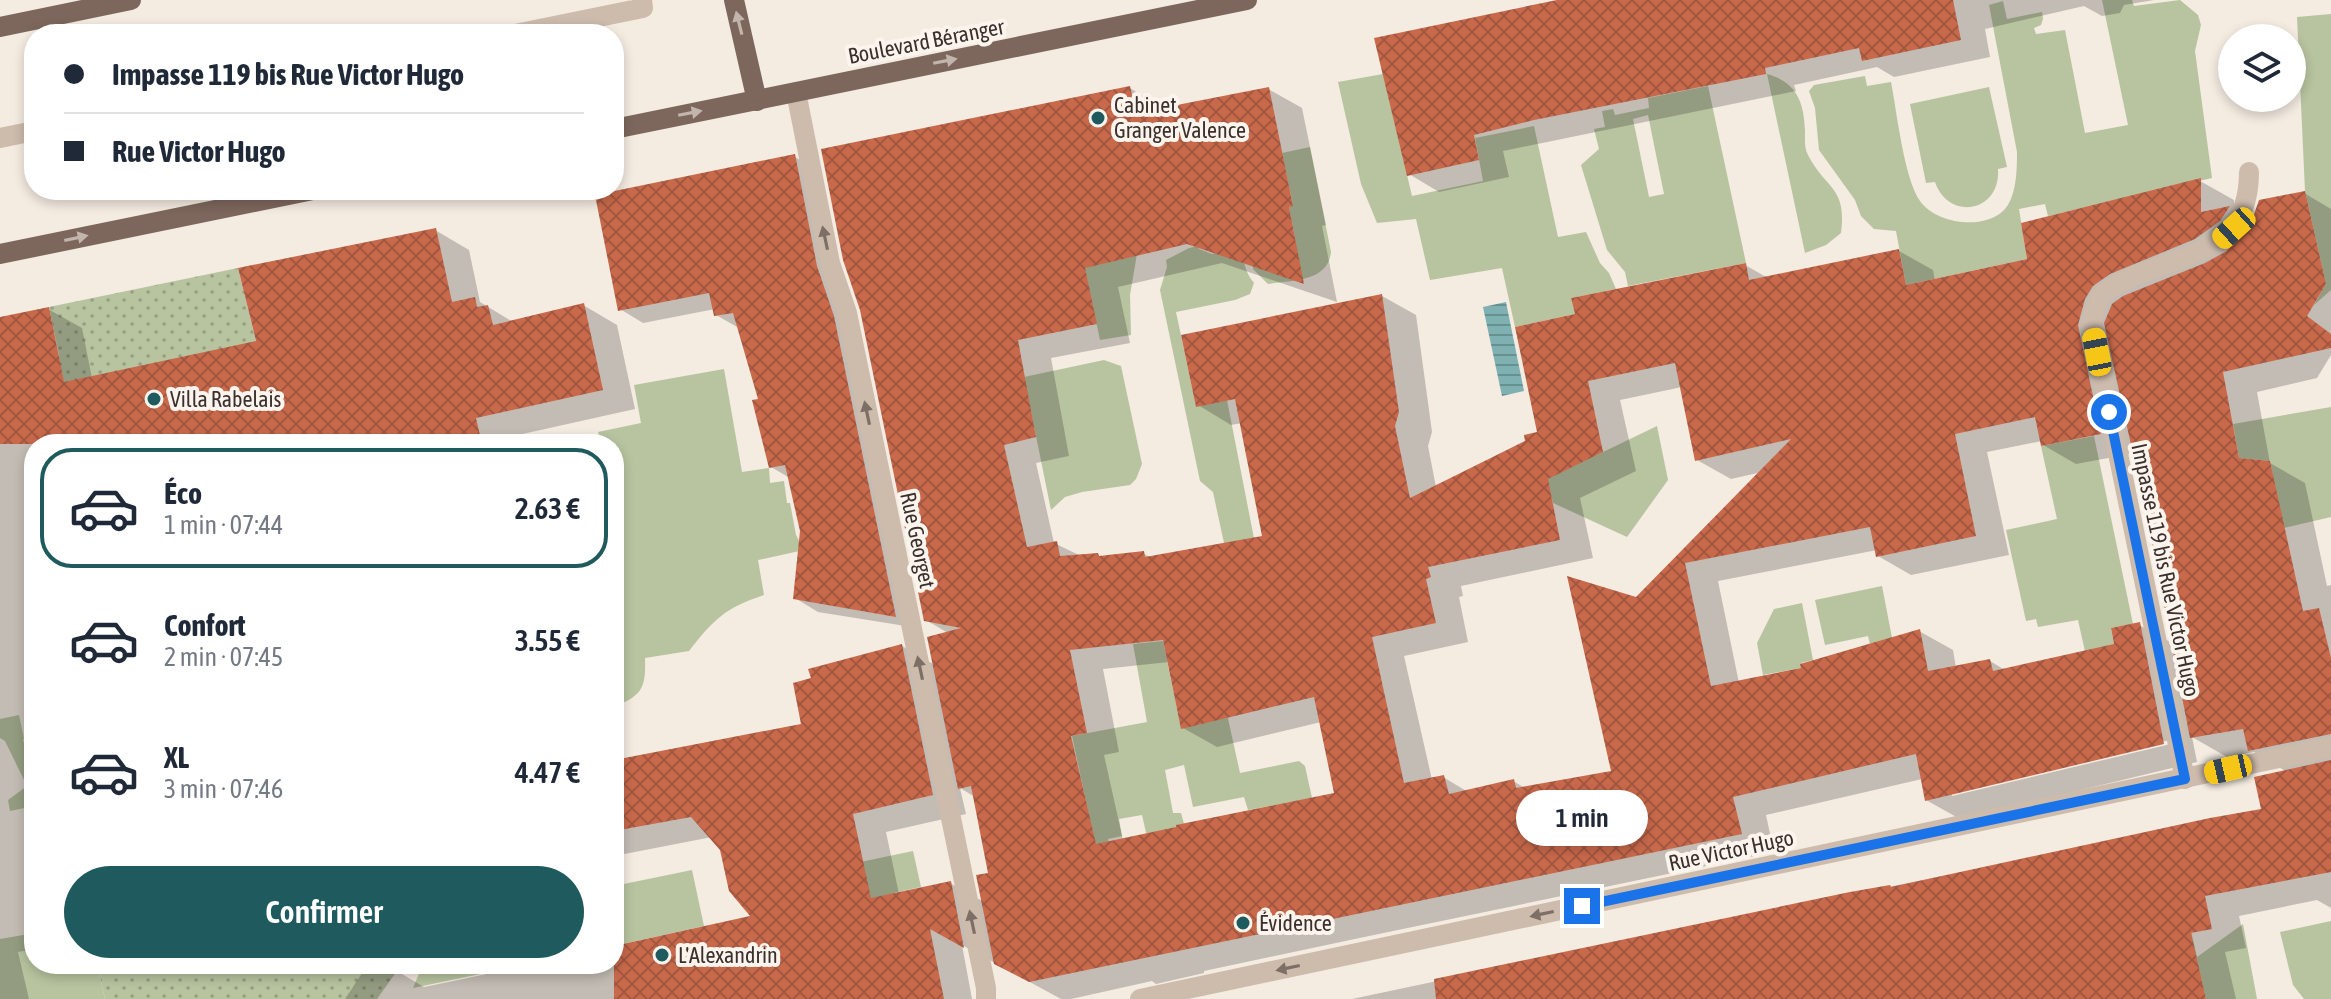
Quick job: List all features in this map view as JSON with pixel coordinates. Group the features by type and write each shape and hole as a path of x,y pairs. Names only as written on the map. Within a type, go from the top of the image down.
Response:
{"main road":[{"path":"0,27 131,0"},
{"path":"734,0 757,101"},
{"name":"Boulevard Béranger","path":"624,127 1247,0"},
{"path":"0,254 264,200"}],"street":[{"path":"564,24 643,8 642,0"},
{"name":"Rue Georget","path":"796,92 830,263 850,329 986,999"},
{"path":"0,138 24,133"},
{"name":"Impasse 119 bis Rue Victor Hugo","path":"2185,779 2091,322 2101,295 2128,279 2220,241 2234,228 2247,198 2249,172"},
{"name":"Rue Victor Hugo","path":"1140,999 2331,747"}],"green space":[{"path":"2102,0 2132,0 2134,6 2180,0 2198,15 2201,25 2195,51 2212,178 2048,216 2045,204 2019,209 2027,259 1906,285 1896,231 1874,229 1861,216 1855,200 1819,150 1815,108 1809,91 1814,85 1865,76 1867,86 1891,82 1905,161 1920,201 1927,209 1948,219 1984,221 2008,205 2015,183 2017,159 1989,5 2003,1 2007,19 2042,12 2041,25 2034,28 2036,34 2065,30 2085,133 2128,125"},
{"path":"2331,14 2331,290 2314,305 2326,284 2305,191 2301,112 2306,112 2306,24 2297,24 2297,17"},
{"path":"1383,74 1412,196 1483,181 1475,138 1534,126 1558,237 1586,232 1616,289 1571,298 1575,314 1515,327 1502,268 1430,280 1416,219 1377,223 1361,184 1338,82"},
{"path":"1767,74 1785,82 1796,94 1803,111 1807,152 1834,190 1841,206 1841,233 1826,245 1805,253"},
{"path":"1708,86 1746,263 1628,286 1625,272 1607,250 1581,165 1599,149 1594,129 1605,127 1602,111 1613,109 1615,115 1649,108 1648,98","holes":["1648,115 1664,194 1649,197 1633,119"]},
{"path":"1989,87 2007,167 1998,169 1997,184 1983,203 1962,207 1942,195 1935,182 1926,183 1910,104"},
{"path":"1310,147 1331,252 1328,262 1323,269 1307,278 1268,284 1253,269 1253,261 1290,254 1296,243 1289,207 1293,205 1282,153"},
{"path":"1140,236 1130,295 1131,335 1100,340 1080,247"},
{"path":"1198,246 1212,254 1243,247 1245,266 1254,283 1250,294 1235,300 1176,312 1196,406 1227,400 1258,559 1224,543 1213,492 1200,481 1160,290 1166,260"},
{"path":"238,268 279,434 45,434 59,355 49,307"},
{"path":"1104,360 1121,366 1142,464 1130,485 1065,497 1051,510 1024,377"},
{"path":"724,369 742,472 769,468 770,483 784,481 796,535 804,550 758,560 764,595 721,616 689,651 645,658 643,684 631,699 624,702 624,434 598,432 641,423 634,385"},
{"path":"2331,407 2331,517 2284,528 2270,461 2239,458 2233,424"},
{"path":"1657,426 1668,480 1627,537 1553,503 1547,479"},
{"path":"2094,436 2133,624 2111,628 2115,650 2086,656 2078,620 2038,627 2036,619 2026,621 2006,530 2057,519 2041,446"},
{"path":"1882,586 1894,648 1872,653 1868,636 1825,645 1815,600"},
{"path":"1802,603 1813,660 1801,663 1801,668 1763,675 1757,643 1774,609"},
{"path":"1163,641 1178,714 1225,705 1240,773 1299,761 1305,766 1312,798 1248,810 1244,797 1193,807 1184,765 1165,770 1173,813 1181,813 1184,824 1173,828 1155,872 1142,815 1119,819 1122,836 1108,839 1115,874 1102,876 1072,736 1147,722 1133,644"},
{"path":"19,715 24,739 24,780 5,741 0,738 0,719"},
{"path":"24,788 24,808 10,811 8,800"},
{"path":"913,851 921,887 893,893 868,947 851,864"},
{"path":"692,870 704,926 624,944 624,884"},
{"path":"2183,896 2197,957 2243,924 2257,999 2206,999 2201,978 1955,999"},
{"path":"2331,921 2331,999 2304,999 2293,985 2280,932"},
{"path":"24,935 24,974 99,974 105,999 0,999 0,939"},
{"path":"99,974 395,974 377,999 105,999"},
{"path":"419,974 480,974 413,988"}],"water":[{"path":"1506,302 1524,391 1502,396 1483,307"}],"building":[{"path":"1557,0 1953,0 1961,40 1862,61 1859,48 1765,68 1766,74 1534,120 1474,135 1479,160 1407,176 1374,38"},
{"path":"1130,86 1136,113 1269,87 1293,206 1289,207 1304,284 1187,244 1085,268 1097,324 1018,340 1036,437 1004,445 1027,547 1057,541 1060,556 1144,551 1145,557 1262,536 1235,399 1196,407 1181,335 1382,294 1399,412 1395,426 1410,498 1525,441 1524,435 1537,432 1515,327 1575,314 1571,298 1746,263 1749,280 1899,249 1906,285 2027,259 2021,223 2201,178 2201,212 2230,206 2220,221 2195,239 2110,274 2093,286 2085,299 2078,325 2101,434 2041,446 2035,417 1955,434 1976,536 1876,557 1870,527 1685,563 1711,686 1801,668 1800,664 1920,629 1928,671 1990,659 1993,671 2114,644 2111,628 2140,622 2164,744 1925,801 1916,754 1733,797 1742,834 1029,982 994,964 976,875 988,873 971,786 958,789 927,637 961,628 924,621 860,310 843,260 821,149","holes":["1675,363 1695,461 1791,439 1636,597 1567,576 1611,771 1516,788 1514,779 1449,794 1444,775 1404,783 1372,637 1436,623 1426,579 1431,577 1428,567 1560,540 1548,479 1603,452 1588,381","1163,640 1181,729 1314,697 1334,793 1096,844 1071,736 1087,733 1070,650"]},
{"path":"795,154 817,266 834,316 896,617 793,599 800,531 785,465 769,468 752,400 758,399 733,313 714,316 709,293 618,311 596,200 624,200 624,189"},
{"path":"2305,191 2326,284 2307,316 2331,334 2331,348 2223,372 2239,458 2270,461 2303,611 2319,608 2331,658 2331,734 2248,751 2243,729 2190,738 2145,508 2104,323 2112,304 2123,296 2225,252 2251,223 2259,200"},
{"path":"436,228 452,302 475,297 477,307 488,305 493,325 584,303 603,390 476,418 480,434 24,434 24,444 0,444 0,317 49,307 64,382 256,341 238,268"},
{"path":"902,644 933,795 853,814 871,898 951,881 964,948 930,929 944,999 614,999 614,974 624,974 624,944 750,916 729,891 720,850 691,817 624,829 624,758 801,724 793,683 811,678 808,669"},
{"path":"2331,760 2331,872 2205,896 2212,929 2191,933 2206,999 1436,999 1434,979 2261,809 2254,777"}],"place":[{"name":"Cabinet Granger Valence","path":"1098,118"},
{"name":"Villa Rabelais","path":"154,399"},
{"name":"Évidence","path":"1243,923"},
{"name":"L'Alexandrin","path":"662,955"}],"route":[{"path":"1582,906 2185,779 2109,412"}]}
